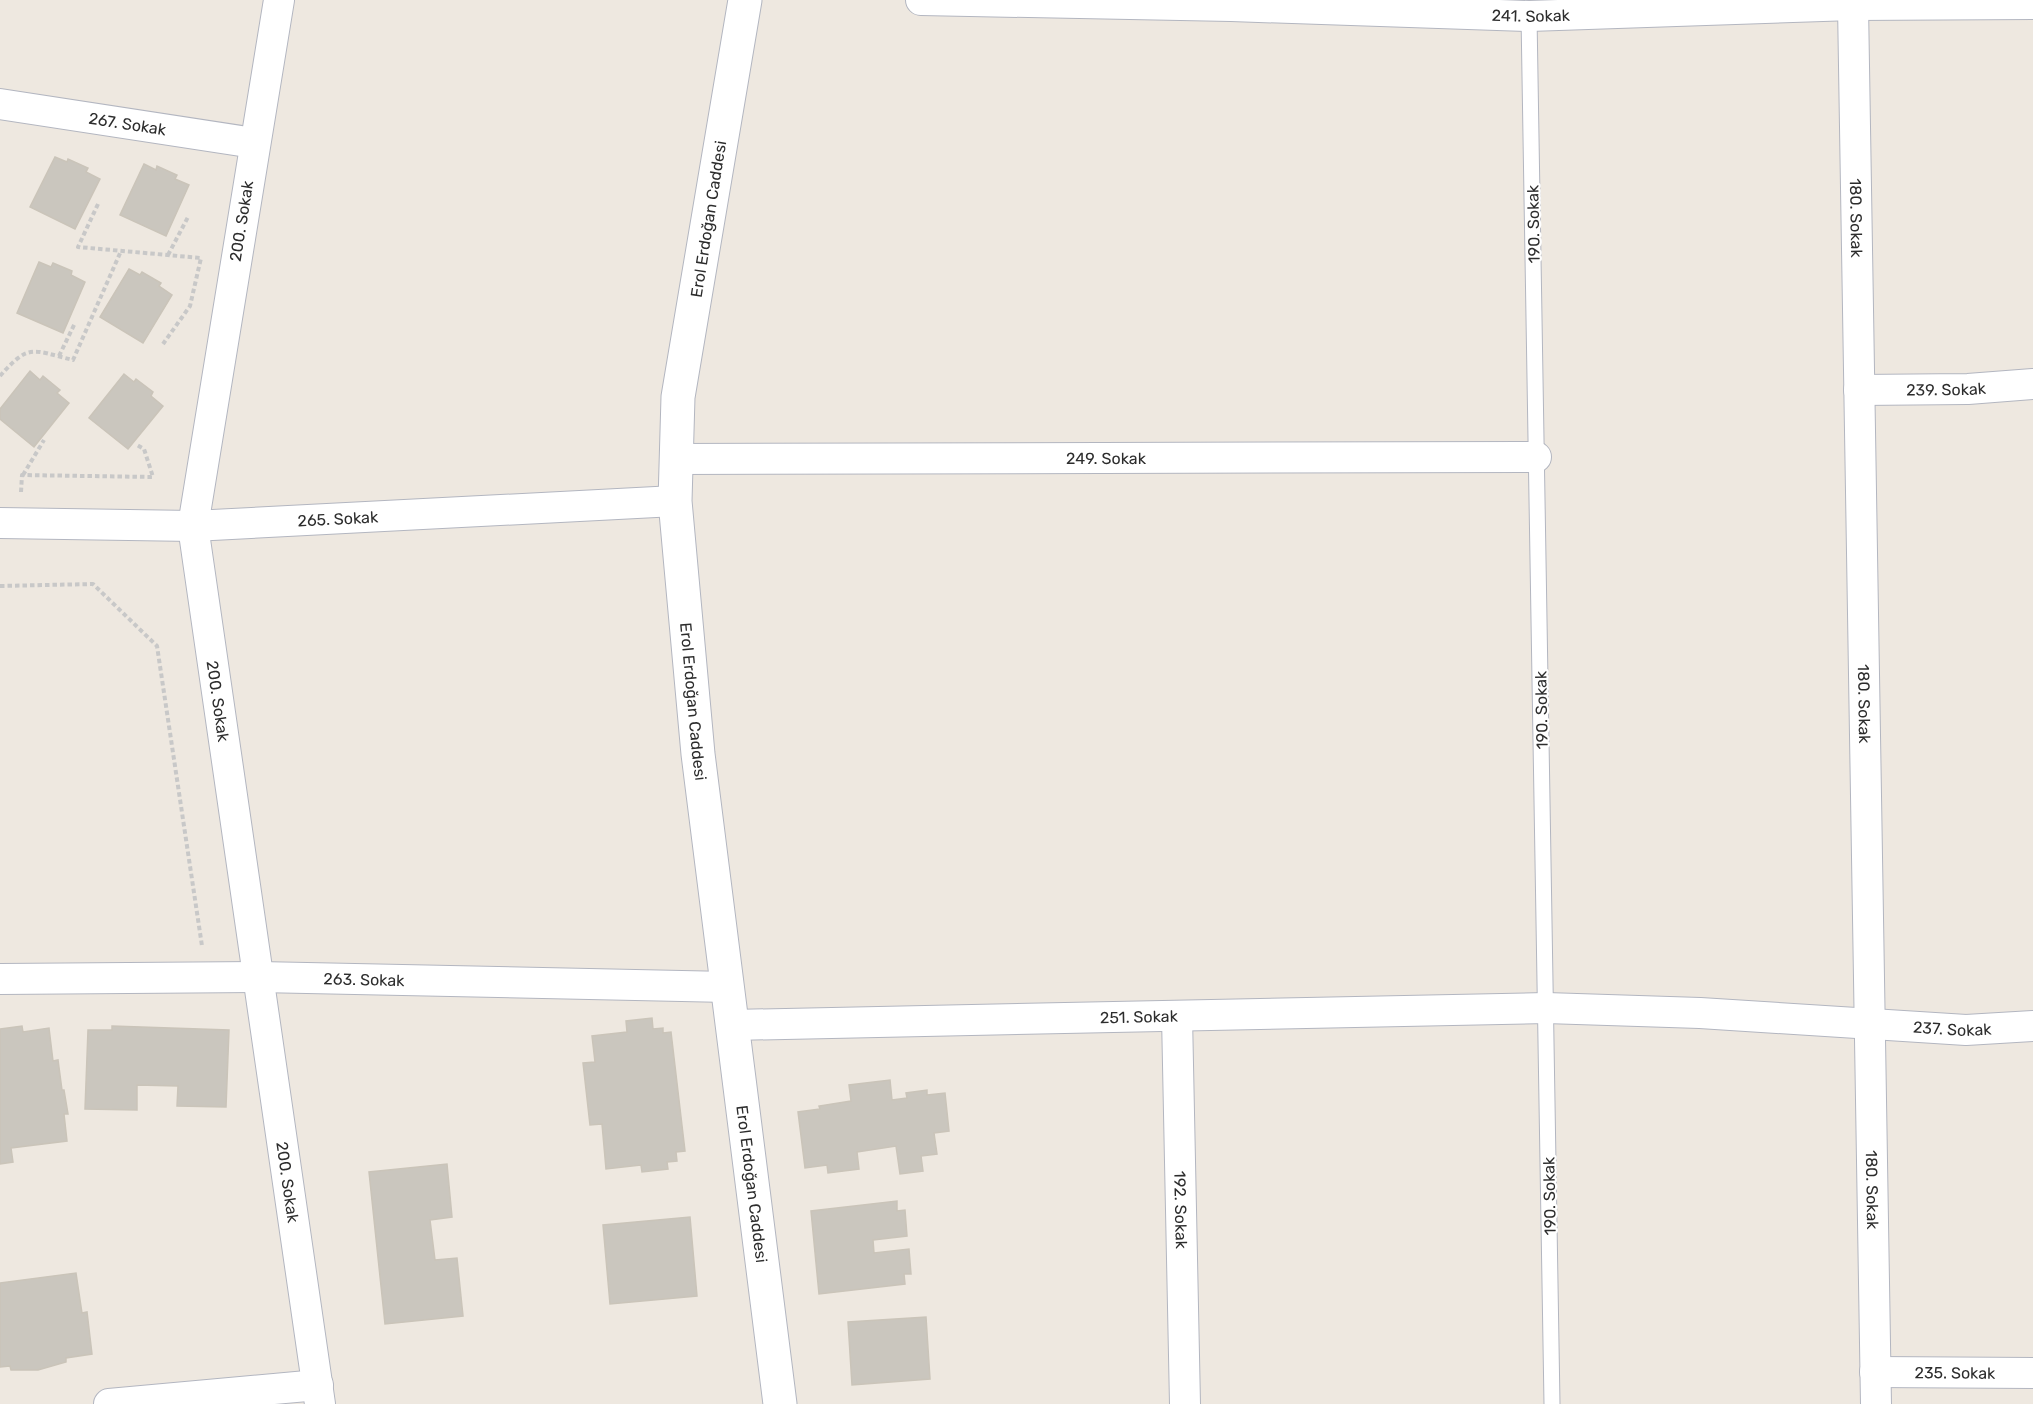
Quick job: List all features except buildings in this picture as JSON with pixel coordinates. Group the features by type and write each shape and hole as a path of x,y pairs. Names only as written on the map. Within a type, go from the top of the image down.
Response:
{"street":[{"name":"200. Sokak","path":"279,0 193,526 319,1394"},
{"name":"Erol Erdoğan Caddesi","path":"745,0 678,397 675,501 698,754 780,1404"},
{"name":"241. Sokak","path":"921,0 1232,3 1529,16 1645,7 1952,2 2033,4"},
{"name":"180. Sokak","path":"1852,4 1876,1404"},
{"name":"267. Sokak","path":"0,104 254,143"},
{"name":"239. Sokak","path":"1859,390 1968,389 2033,384"},
{"name":"249. Sokak","path":"676,459 1536,457"},
{"name":"265. Sokak","path":"9,523 193,526 675,501"},
{"name":"263. Sokak","path":"0,979 259,977 728,987"},
{"name":"251. Sokak","path":"734,1025 1546,1008 1700,1013 1870,1026"},
{"name":"192. Sokak","path":"1176,1016 1185,1404"},
{"name":"237. Sokak","path":"1870,1026 1966,1030 2033,1026"},
{"name":"235. Sokak","path":"1875,1372 2033,1373"},
{"path":"109,1404 319,1394"}],"lane":[{"name":"190. Sokak","path":"1529,16 1552,1404"}],"path":[{"path":"98,204 78,247 201,258 190,306 163,344"},
{"path":"168,255 188,217"},
{"path":"0,376 19,355 30,350 73,360 121,251"},
{"path":"60,356 75,323"},
{"path":"9,523 22,475 44,440"},
{"path":"22,475 153,477 144,449 138,445"},
{"path":"0,586 93,584 157,646 203,957"}]}
